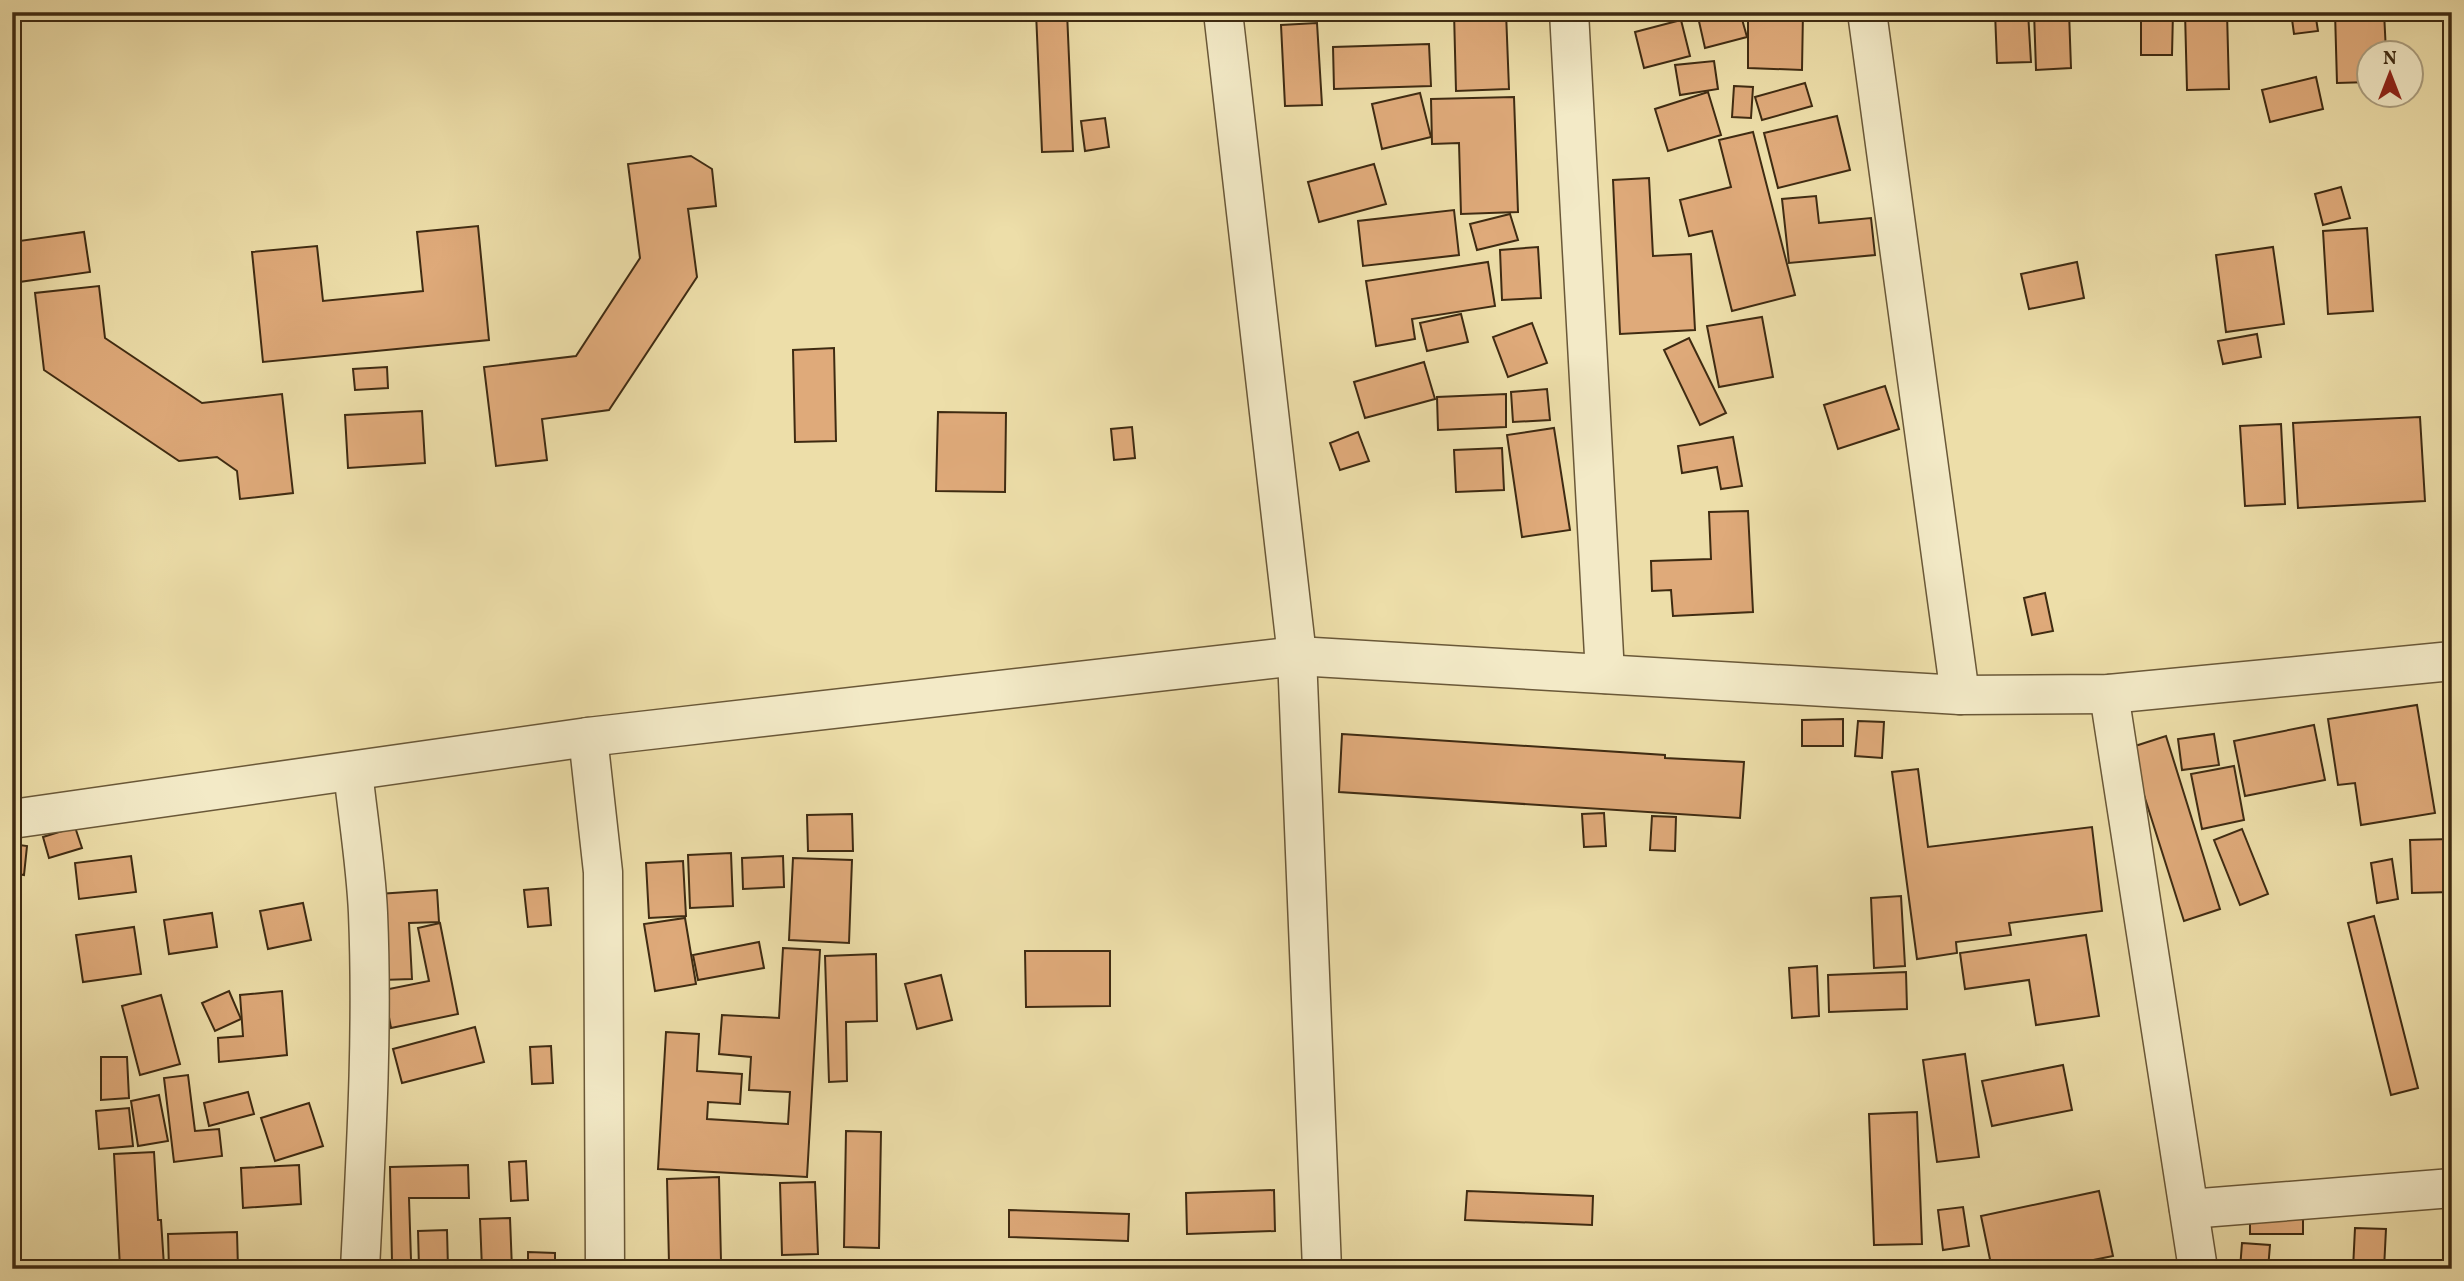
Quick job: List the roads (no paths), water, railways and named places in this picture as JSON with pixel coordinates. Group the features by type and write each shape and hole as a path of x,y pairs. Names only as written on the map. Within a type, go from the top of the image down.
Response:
{"street":[{"path":"1223,12 1297,656 1322,1269"},
{"path":"1569,12 1605,674"},
{"path":"1867,12 1960,695"},
{"path":"12,819 588,737 1297,656 1960,695 2109,694 2452,661"},
{"path":"2109,694 2198,1269"},
{"path":"588,737 603,873 605,1269"},
{"path":"353,771 368,911 369,1093 360,1269"},
{"path":"2189,1209 2452,1188"}]}
